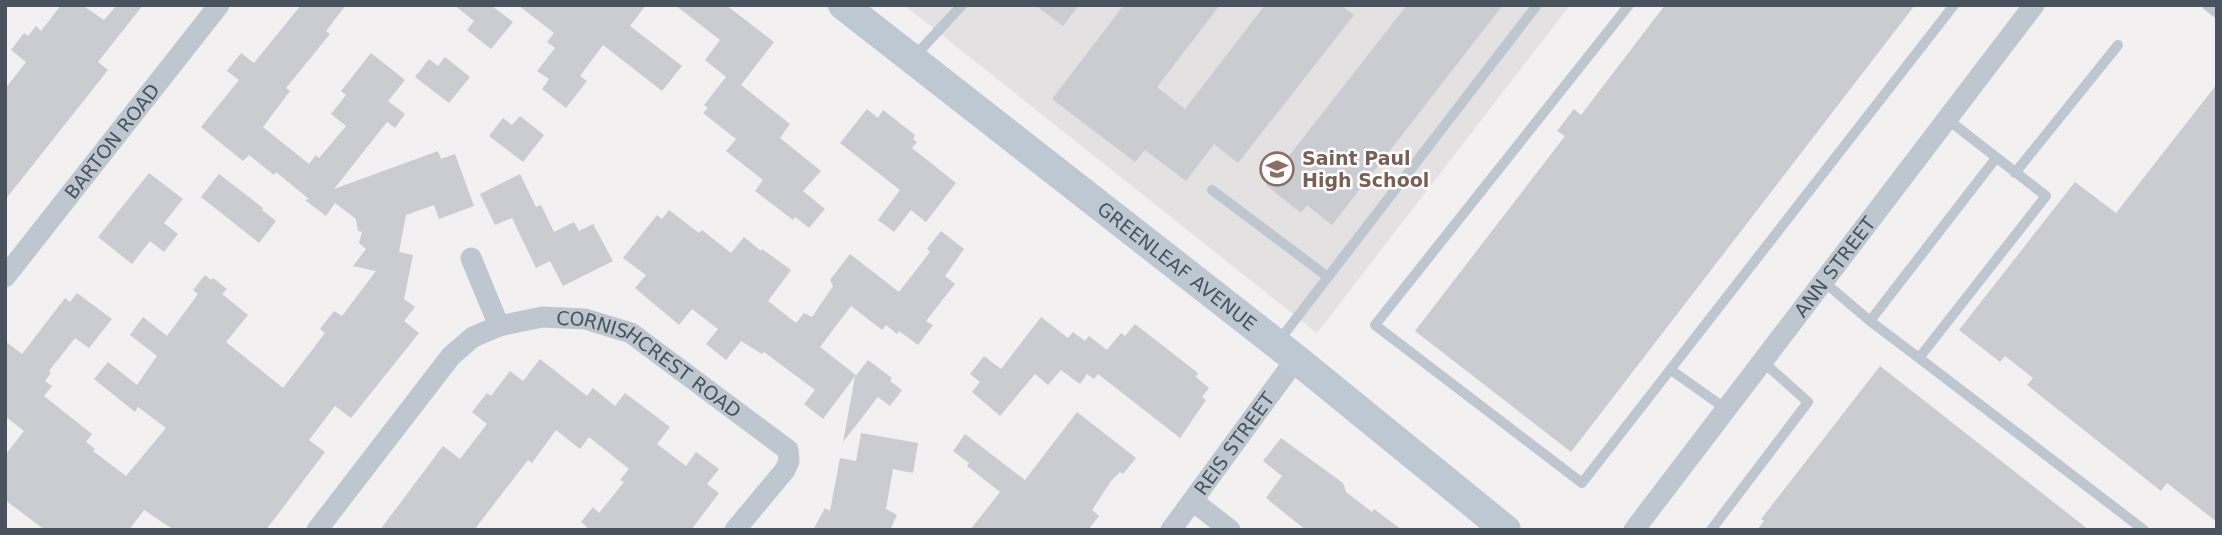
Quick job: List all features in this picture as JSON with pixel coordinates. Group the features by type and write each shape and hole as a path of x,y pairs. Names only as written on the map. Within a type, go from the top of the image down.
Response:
{"main road":[{"name":"GREENLEAF AVENUE","path":"843,5 1286,351 1506,530"}],"street":[{"name":"BARTON ROAD","path":"6,274 219,5"},
{"name":"ANN STREET","path":"1634,530 2034,5"},
{"path":"471,258 499,326"},
{"name":"CORNISHCREST ROAD","path":"317,530 452,356 474,337 499,326 542,317 585,319 631,333 788,450 789,461 785,470 735,530"},
{"name":"REIS STREET","path":"1171,530 1193,501 1286,351"},
{"path":"1193,501 1230,530"}],"lane":[{"path":"912,59 962,5"},
{"path":"1286,351 1328,277 1537,5"},
{"path":"1629,5 1375,325 1583,483 1954,5"},
{"path":"2207,5 2217,13"},
{"path":"2015,173 2118,45"},
{"path":"1919,358 2046,196 1947,119"},
{"path":"1871,321 1996,158"},
{"path":"1212,190 1328,277"},
{"path":"1823,281 1871,321 2144,530"},
{"path":"1711,530 1808,402 1762,361"},
{"path":"1671,369 1726,409"}],"shaded area":[{"name":"Saint Paul High School","path":"904,5 1570,5 1317,333"}],"building":[{"path":"61,5 82,5 104,20 117,5 143,5 98,62 108,70 5,200 5,89 26,62 11,50 24,33 28,36 36,26 41,31"},
{"path":"301,5 346,5 326,31 330,34 286,88 290,91 263,127 309,164 316,155 319,158 346,126 331,114 346,95 341,91 371,53 405,80 388,101 405,114 395,128 387,122 334,189 438,151 441,159 455,154 474,206 439,219 434,205 406,215 399,252 413,255 404,299 415,307 404,321 419,333 351,418 335,406 309,440 325,452 266,530 174,530 144,510 129,530 45,530 5,500 5,455 24,431 5,416 5,341 22,354 65,298 70,302 77,293 112,319 89,348 75,338 49,371 51,373 45,381 52,386 44,396 92,434 86,442 95,449 93,451 126,476 166,428 138,407 135,412 94,379 108,362 137,385 157,356 130,335 143,317 167,336 198,294 193,290 205,275 211,280 213,278 227,289 222,294 248,315 226,342 283,388 325,333 320,329 334,311 342,316 376,271 353,266 366,249 359,243 362,232 358,231 356,219 335,203 326,216 276,172 274,175 249,155 243,161 201,127 239,80 227,71 241,53 254,63"},
{"path":"454,5 491,5 513,22 491,49 467,30 474,21"},
{"path":"518,5 646,5 630,26 682,66 662,91 603,45 580,76 587,81 566,108 542,89 549,79 537,71 555,48 547,42 554,33"},
{"path":"675,5 726,5 774,42 741,85 790,124 780,138 821,171 803,191 825,209 809,228 795,217 793,220 755,191 763,180 726,151 736,139 703,113 708,108 704,105 726,77 705,60 720,40"},
{"path":"1035,5 1079,5 1063,26"},
{"path":"1124,5 1220,5 1157,87 1185,109 1265,5 1341,5 1354,15 1238,163 1214,144 1186,181 1145,150 1135,162 1052,99"},
{"path":"1407,5 1503,5 1332,225 1307,205 1301,213 1266,185"},
{"path":"1665,5 1915,5 1571,452 1415,331 1565,136 1557,131 1574,109 1581,115"},
{"path":"445,57 470,77 449,103 415,77 429,59 438,66"},
{"path":"2217,84 2217,522 2167,483 2161,491 2027,385 2033,378 2005,356 2000,362 1959,330 2075,182 2116,213"},
{"path":"867,109 878,118 883,110 915,135 913,139 917,142 912,148 956,183 926,222 911,210 894,232 878,220 900,190 840,143"},
{"path":"520,116 544,135 523,162 489,136 503,118 512,125"},
{"path":"149,173 183,199 164,223 178,234 164,252 150,241 132,264 98,237"},
{"path":"219,174 276,221 259,243 201,197"},
{"path":"520,174 536,207 541,205 554,232 574,222 579,231 593,224 613,261 563,286 550,261 536,268 512,218 495,225 480,194"},
{"path":"669,210 699,233 702,230 731,253 744,237 791,270 768,301 796,323 804,313 812,317 833,286 830,280 850,254 899,292 930,252 927,249 941,231 964,249 945,276 955,284 926,321 933,325 918,345 886,325 882,330 851,306 820,347 856,375 823,419 804,404 815,390 764,352 762,354 741,341 726,360 706,344 718,329 692,309 679,325 635,288 646,275 623,258 657,215 662,219"},
{"path":"1041,317 1068,338 1073,332 1085,341 1089,336 1107,350 1121,333 1125,336 1135,324 1198,373 1196,377 1209,388 1202,397 1206,400 1180,438 1098,374 1094,379 1087,374 1080,384 1061,370 1048,385 1035,374 1000,416 972,392 980,382 970,374 984,356 1001,369"},
{"path":"540,359 587,396 593,388 615,406 625,393 670,427 657,444 686,466 696,452 719,469 707,484 719,493 691,530 586,530 587,527 581,522 593,507 599,513 624,482 620,480 629,469 589,437 580,449 556,430 532,463 528,460 474,530 380,530 443,446 460,459 487,424 472,412 487,393 491,396 510,371 523,381"},
{"path":"868,360 892,378 890,381 902,390 890,406 878,397 843,442 855,377"},
{"path":"1880,366 2089,530 1757,530 1764,521 1761,519"},
{"path":"1077,412 1136,458 1123,474 1120,472 1111,481 1092,510 1099,516 1088,530 970,530 1000,492 967,466 969,463 953,451 965,434 1025,480"},
{"path":"861,433 918,443 913,473 893,469 886,509 897,515 890,530 813,530 825,508 830,511 840,458 856,461"},
{"path":"1281,438 1343,483 1346,492 1372,512 1374,509 1402,530 1306,530 1266,498 1282,476 1263,461"}],"place":[{"name":"Saint Paul High School","path":"1277,169"}]}
